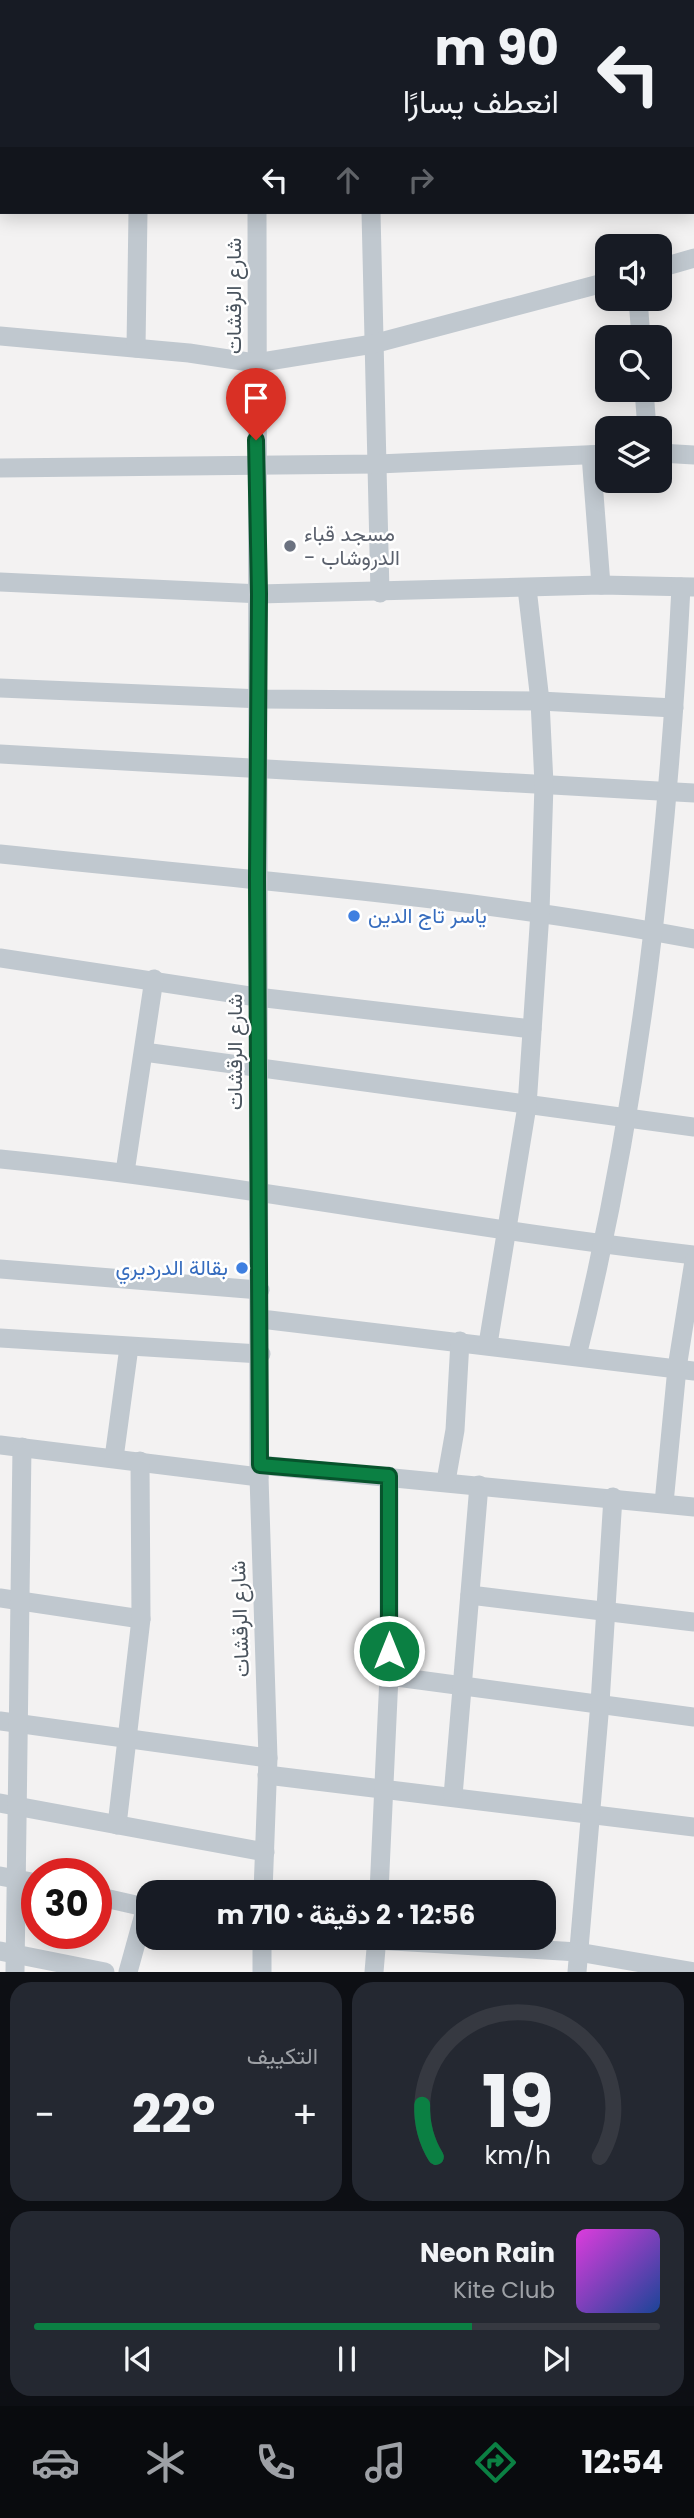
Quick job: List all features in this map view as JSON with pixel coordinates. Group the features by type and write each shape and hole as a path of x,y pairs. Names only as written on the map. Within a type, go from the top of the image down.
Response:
{"street":[{"path":"474,0 540,0"},
{"path":"136,348 138,214"},
{"name":"شارع الرقشات","path":"257,214 256,466 260,699 257,1066 261,1319 259,1471 268,1766 264,1880"},
{"path":"371,214 380,593"},
{"path":"672,264 694,258"},
{"path":"0,336 136,348 256,363 373,344 595,285"},
{"path":"0,468 378,464 595,454"},
{"path":"672,454 694,455"},
{"path":"600,493 601,585"},
{"path":"0,582 259,594 380,593 601,585 688,587 685,684 674,708 670,792 655,932 605,1245 577,1356"},
{"path":"488,1345 509,1230 527,1105 540,912 544,784 540,701 527,588"},
{"path":"0,688 260,699 540,701 674,708"},
{"path":"0,754 694,793"},
{"path":"0,854 257,879 540,912 694,939"},
{"path":"0,958 154,979 257,997 532,1029"},
{"path":"125,1172 154,979"},
{"path":"144,1052 694,1127"},
{"path":"0,1159 125,1172 605,1245 694,1255"},
{"path":"664,1503 686,1370 694,1261"},
{"path":"0,1269 260,1290"},
{"path":"261,1319 686,1370"},
{"path":"0,1338 261,1354"},
{"path":"446,1481 456,1416 460,1341"},
{"path":"114,1458 129,1347"},
{"path":"0,1444 140,1461 259,1471 389,1476 694,1507"},
{"path":"23,1447 20,1724 9,1805 10,1959 106,1972"},
{"path":"117,1825 141,1619 140,1461"},
{"path":"381,1880 389,1676 389,1476"},
{"path":"453,1796 464,1688 478,1485"},
{"path":"577,1972 600,1703 613,1497"},
{"path":"470,1595 694,1622"},
{"path":"0,1598 141,1619"},
{"path":"389,1676 694,1717"},
{"path":"0,1721 128,1741 386,1788 694,1827"},
{"path":"9,1805 265,1852"},
{"path":"112,1899 136,1905"},
{"path":"128,1972 136,1945"},
{"path":"262,1950 262,1972"},
{"path":"374,1972 376,1950"},
{"path":"547,1950 578,1952 694,1972"}],"place":[{"name":"مسجد قباء - الدروشاب","path":"290,546"},
{"name":"ياسر تاج الدين","path":"354,916"},
{"name":"بقالة الدرديري","path":"242,1268"}],"route":[{"path":"256,440 259,594 257,1066 260,1465 389,1476 389,1651"}]}
